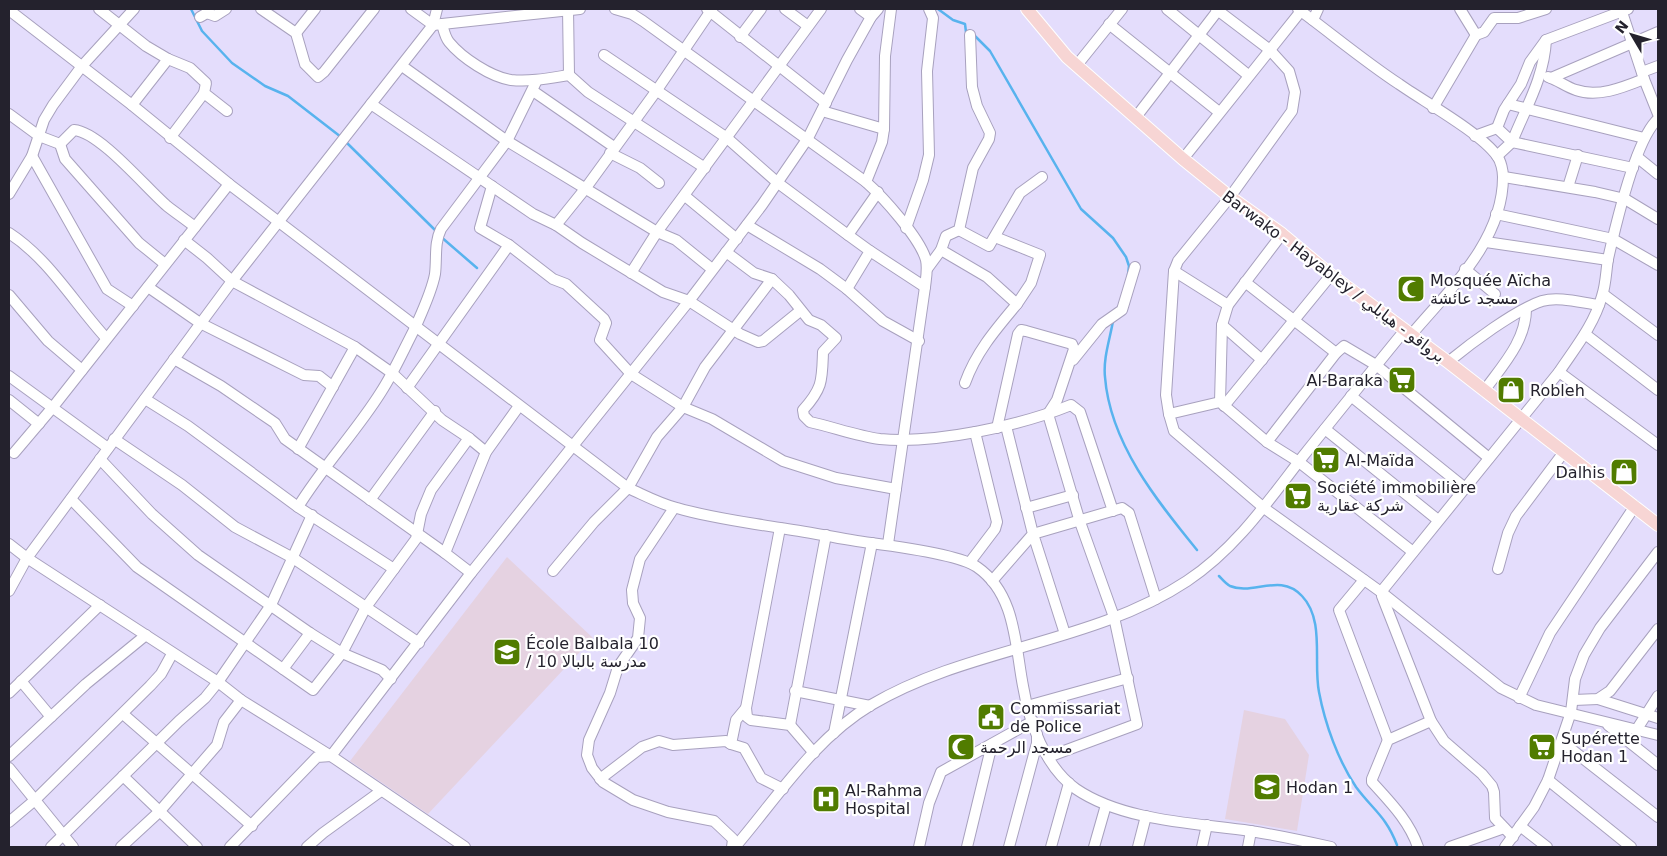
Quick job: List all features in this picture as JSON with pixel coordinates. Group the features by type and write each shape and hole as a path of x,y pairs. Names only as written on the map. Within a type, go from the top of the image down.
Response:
{"main road":[{"name":"Barwako - Hayabley / برواقو - هيابلي","path":"1026,9 1060,50 1183,159 1230,197 1282,234 1330,275 1448,362 1658,525"}],"street":[{"path":"99,9 146,46 168,59 190,68 206,83 204,93 170,138"},
{"path":"9,194 13,178 32,156 44,120 53,105 82,66 121,26 134,9"},
{"path":"200,17 207,13 216,16 226,9"},
{"path":"261,9 296,33 305,64 314,75 321,76 374,9"},
{"path":"296,33 314,9"},
{"path":"411,9 438,25 455,49 480,66 510,80 537,80 569,75"},
{"path":"437,9 438,25"},
{"path":"568,9 569,75 588,92 705,168"},
{"path":"9,591 27,558 200,323 371,104 438,25 524,12 580,9"},
{"path":"620,9 642,21 683,52 808,138 866,182 878,192 922,250 927,269 919,341 888,544"},
{"path":"740,37 761,9"},
{"path":"785,9 808,26"},
{"path":"631,273 657,232 821,9"},
{"path":"230,847 317,757 331,756 471,573 571,446 689,302 712,269 748,225 808,138 875,13 860,9"},
{"path":"866,182 882,142 884,129 885,56 891,9"},
{"path":"906,228 924,180 929,155 927,71 933,18 929,9"},
{"path":"1077,65 1122,9"},
{"path":"1167,9 1248,74"},
{"path":"1136,117 1217,9 1270,50 1289,71 1293,81 1295,92 1292,111 1230,197 1178,261 1174,271 1166,395 1168,414 1174,431 1185,443 1264,508 1381,592 1501,688 1518,698 1536,705 1638,729 1658,736"},
{"path":"1313,20 1318,9"},
{"path":"1460,9 1476,35"},
{"path":"1433,108 1476,35 1484,32 1494,18 1518,18 1546,9"},
{"path":"556,225 585,189 657,90 709,10 778,66 824,107 884,129"},
{"path":"734,847 814,753 834,733 870,706 916,684 1134,611 1206,566 1264,508 1376,365 1466,270 1486,242 1496,214 1504,177 1497,156 1475,136 1366,62 1299,10 1270,50 1248,74 1183,159"},
{"path":"1475,136 1497,128 1508,104 1521,84 1530,62 1546,40 1623,10 1632,44 1658,114"},
{"path":"14,11 229,184 628,488 674,508 723,520 888,544 970,562 992,581 1012,620 1019,648 1027,706 1048,757 1069,783 1106,805 1146,816 1251,831 1292,843 1331,847"},
{"path":"1109,24 1219,112"},
{"path":"1546,77 1658,32"},
{"path":"959,230 973,168 989,139 990,133 977,106 972,87 970,35"},
{"path":"1497,156 1512,142 1525,110 1546,77 1546,40"},
{"path":"604,55 727,138 778,183 870,251 925,287"},
{"path":"132,105 168,59"},
{"path":"402,66 507,141 657,232 676,240 712,269"},
{"path":"1546,77 1588,93 1614,89 1643,76 1658,66"},
{"path":"298,507 323,468 380,394 392,373 416,325 435,275 436,238 479,176 507,141 533,92 537,80"},
{"path":"533,92 659,183"},
{"path":"204,93 227,110"},
{"path":"371,104 533,214 556,225 662,292 689,302 732,330 758,342 763,341 800,312"},
{"path":"1508,104 1525,110 1644,138"},
{"path":"9,114 39,136 60,144"},
{"path":"1381,592 1559,372 1585,334 1603,294 1613,239 1633,168 1644,138 1652,125 1658,120"},
{"path":"1497,128 1512,142 1633,168"},
{"path":"60,144 74,130 93,139 116,157 166,205 195,227"},
{"path":"60,144 65,159 140,243 165,264"},
{"path":"1568,188 1578,155"},
{"path":"32,156 107,289 133,306"},
{"path":"1637,157 1658,174"},
{"path":"959,230 989,246 1020,193 1042,177"},
{"path":"1504,177 1625,199 1658,219"},
{"path":"14,453 53,407 229,184"},
{"path":"492,186 480,228 509,245 553,279 566,284 604,319 606,323 600,340 631,374 683,407 717,422 783,462 836,478 896,489"},
{"path":"848,235 878,192"},
{"path":"685,196 737,239"},
{"path":"1496,214 1613,239 1658,265"},
{"path":"748,225 791,250 847,289 883,321 919,341"},
{"path":"927,269 941,250 946,236 959,230"},
{"path":"9,233 26,244 45,262 81,310 106,338"},
{"path":"1282,234 1228,305 1222,326 1222,404 1267,442 1299,462 1413,552"},
{"path":"965,383 971,367 989,337 1017,304 1030,283 1040,255 995,237"},
{"path":"184,240 232,281 355,347 392,373 406,388 435,411 442,420 486,452"},
{"path":"1486,242 1608,260"},
{"path":"406,388 509,245"},
{"path":"941,250 987,276 1017,304"},
{"path":"847,289 870,251"},
{"path":"726,252 754,273 772,279 789,295 800,312 836,338 823,352 823,379 814,398 803,410 804,416 810,422 878,438 903,440 975,432 1001,427 1048,414 1071,405 1080,412 1113,511"},
{"path":"1069,364 1102,324 1122,310 1135,267"},
{"path":"1466,270 1496,294"},
{"path":"1174,271 1228,305"},
{"path":"1168,414 1222,404 1262,360 1330,275"},
{"path":"552,571 594,522 628,488 661,431 683,407 706,367 772,279"},
{"path":"1245,282 1294,318 1336,353"},
{"path":"148,287 200,323 304,375 319,376 334,386"},
{"path":"1603,294 1658,335"},
{"path":"9,296 48,340 82,370"},
{"path":"1448,362 1469,345 1542,301 1554,300 1599,305"},
{"path":"1484,391 1520,337 1526,322 1526,309"},
{"path":"1222,326 1262,360"},
{"path":"1048,757 1137,724 1114,617 1080,522 1048,414 1057,400 1074,349 1072,344 1021,330 1018,334 1001,427 1065,634"},
{"path":"1585,334 1658,390"},
{"path":"1267,442 1336,353 1344,346 1376,365 1489,458"},
{"path":"298,449 355,347"},
{"path":"174,359 221,386 275,423 285,439 298,449 446,553 471,573"},
{"path":"1559,372 1658,445"},
{"path":"9,376 53,407 182,485 235,527 293,558 419,643"},
{"path":"1351,396 1465,488"},
{"path":"145,399 210,442 298,507 394,569"},
{"path":"9,400 39,424"},
{"path":"446,553 486,452 520,406"},
{"path":"370,500 435,411"},
{"path":"1325,429 1438,520"},
{"path":"970,562 995,529 997,522 975,432"},
{"path":"71,499 137,567 180,599 247,642 313,690 342,653 366,607 416,539 420,514 431,490 469,438"},
{"path":"1498,569 1508,533 1516,516 1564,452"},
{"path":"100,459 175,536 310,633 342,653 382,670 391,679"},
{"path":"1026,508 1073,495"},
{"path":"1518,698 1550,632 1635,506"},
{"path":"674,508 640,560 632,590 633,603 640,618 638,638 618,667 610,693 589,740 587,755 592,768 600,779 633,800 668,812 714,821 733,839 734,847"},
{"path":"992,581 1033,534 1080,522 1122,508 1129,513 1156,599"},
{"path":"51,847 205,698 218,682 271,605 312,515"},
{"path":"780,528 746,708 747,717 751,720 790,725 814,753"},
{"path":"790,725 826,535"},
{"path":"834,733 872,543"},
{"path":"9,544 27,558 172,654 218,682 240,700 331,756 465,847"},
{"path":"1505,847 1534,807 1548,780 1571,712 1576,679 1584,655 1600,628 1658,552"},
{"path":"1364,580 1339,610 1388,740"},
{"path":"1381,592 1431,721 1444,741 1482,774 1492,786 1494,792 1493,813 1513,837"},
{"path":"9,693 100,605"},
{"path":"1598,699 1610,691 1658,629"},
{"path":"283,668 310,633"},
{"path":"9,756 86,684 146,635"},
{"path":"9,822 35,800 156,680 172,654"},
{"path":"1027,706 1128,678"},
{"path":"21,682 51,717"},
{"path":"795,691 870,706"},
{"path":"1638,729 1658,696"},
{"path":"1574,700 1598,699 1658,718"},
{"path":"121,847 159,812 217,745 224,722 240,700"},
{"path":"731,744 736,720 746,708"},
{"path":"123,714 252,826"},
{"path":"919,847 929,803 941,772 1033,721"},
{"path":"1418,847 1399,812 1372,782 1376,766 1388,740 1431,721"},
{"path":"1606,723 1658,765"},
{"path":"1009,847 1037,743 1037,733"},
{"path":"600,779 642,747 659,741 673,745 726,741 744,748 761,778 782,789"},
{"path":"1562,742 1658,817"},
{"path":"967,847 992,744"},
{"path":"9,768 73,847"},
{"path":"123,776 193,846"},
{"path":"1548,780 1630,847"},
{"path":"1051,847 1069,783"},
{"path":"307,847 381,791"},
{"path":"1094,847 1106,805"},
{"path":"1138,847 1146,816"},
{"path":"1202,847 1207,825"},
{"path":"1520,826 1547,847"},
{"path":"1450,847 1504,828"},
{"path":"1248,847 1251,831"}],"shaded area":[{"path":"507,557 593,638 428,814 350,761"},
{"name":"Hodan 1","path":"1244,710 1285,719 1309,755 1297,831 1225,819"}],"waterway":[{"path":"191,9 202,31 232,63 265,86 288,96 341,137"},
{"path":"938,9 953,20 965,24 966,32 975,36 990,51 1081,209 1113,238 1126,257 1129,266 1128,275"},
{"path":"345,141 437,232"},
{"path":"440,236 477,268"},
{"path":"1113,321 1106,356 1105,377 1116,425 1138,470 1166,512 1197,550"},
{"path":"1219,576 1230,586 1239,588 1285,586 1294,589 1309,606 1314,617 1316,629 1319,692 1333,741 1349,776 1362,795 1384,820 1397,845"}],"place":[{"name":"Mosquée Aïcha مسجد عائشة","path":"1411,289"},
{"name":"Al-Baraka","path":"1402,380"},
{"name":"Robleh","path":"1511,390"},
{"name":"Al-Maïda","path":"1326,460"},
{"name":"Dalhis","path":"1624,472"},
{"name":"Société immobilière شركة عقارية","path":"1298,496"},
{"name":"École Balbala 10 / مدرسة بالبالا 10","path":"507,652"},
{"name":"Commissariat de Police","path":"991,717"},
{"name":"مسجد الرحمة","path":"961,747"},
{"name":"Supérette Hodan 1","path":"1542,747"},
{"name":"Hodan 1","path":"1267,787"},
{"name":"Al-Rahma Hospital","path":"826,799"}]}
